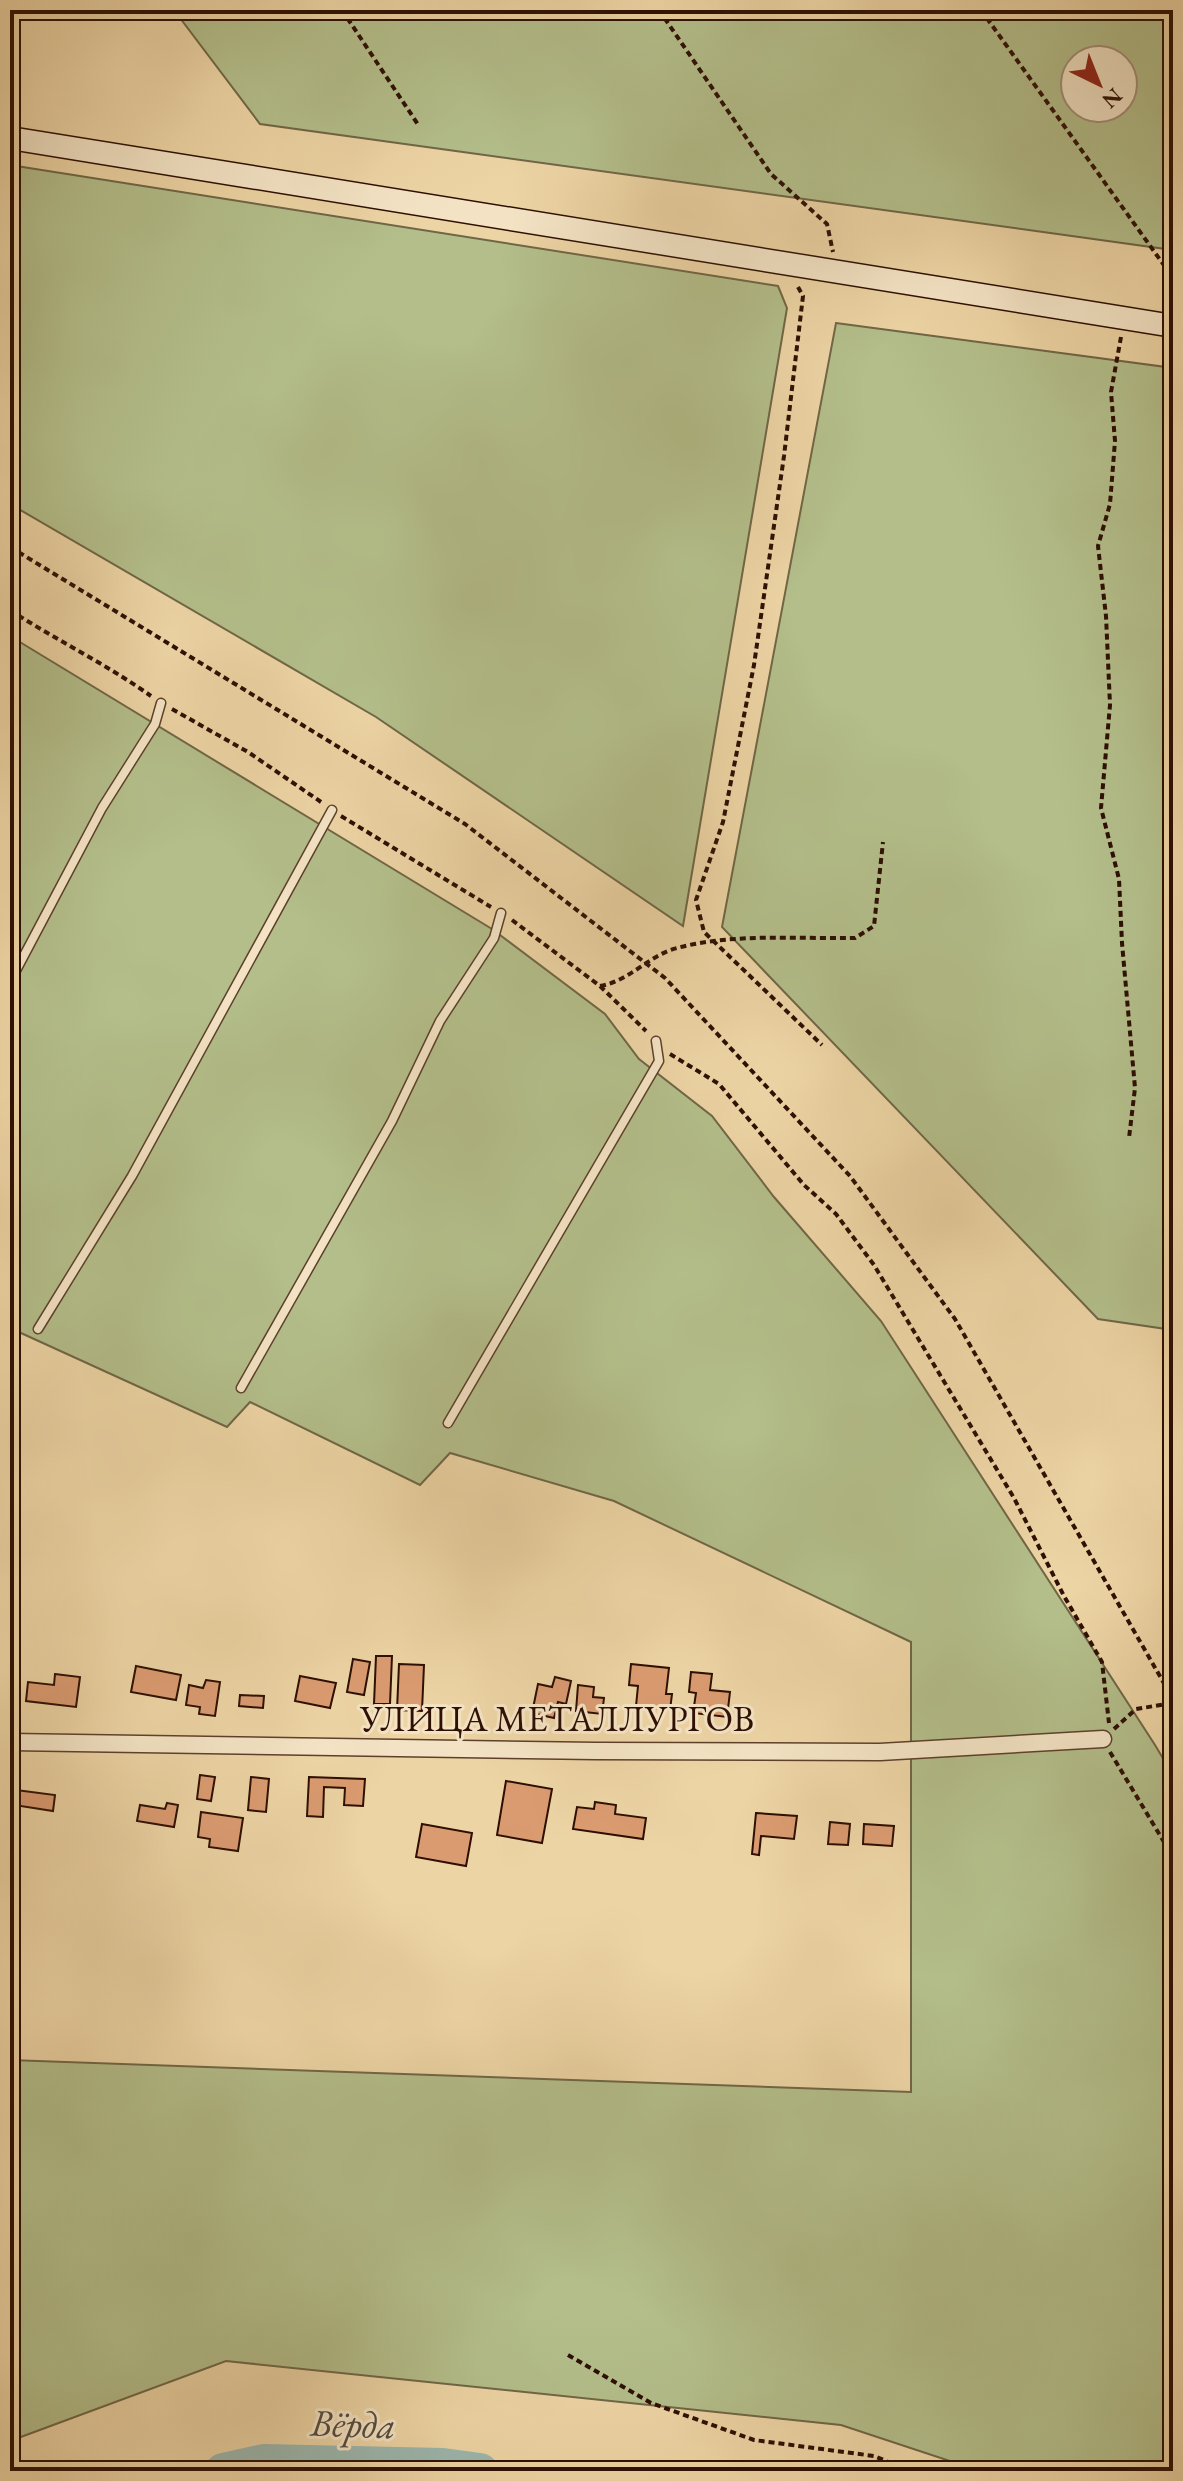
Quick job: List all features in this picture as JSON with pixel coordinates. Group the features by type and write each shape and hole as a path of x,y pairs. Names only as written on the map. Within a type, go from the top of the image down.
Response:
{"street":[{"path":"10,138 1173,326"},
{"name":"УЛИЦА МЕТАЛЛУРГОВ","path":"10,1742 880,1752 1103,1739"}],"lane":[{"path":"10,982 102,808 155,724 161,703"},
{"path":"38,1329 132,1176 332,810"},
{"path":"241,1388 392,1121 440,1021 494,938 501,913"},
{"path":"448,1423 659,1061 656,1041"}],"path":[{"path":"342,10 419,126"},
{"path":"659,10 771,174 827,224 838,272"},
{"path":"981,10 1171,275"},
{"path":"785,263 803,296 784,456 754,665 723,822 696,900 704,932 822,1045"},
{"path":"1124,318 1111,392 1115,441 1110,504 1098,546 1106,616 1110,705 1101,808 1119,879 1128,1030 1135,1088 1129,1138"},
{"path":"10,610 111,668 161,703 248,752 363,831 501,913 600,986 668,1053 719,1084 804,1185 836,1214 874,1265 1014,1498 1102,1662 1110,1723 1103,1739"},
{"path":"600,986 616,983 673,949 713,941 855,938 874,926 883,842"},
{"path":"1103,1739 1136,1709 1173,1703"},
{"path":"1103,1739 1173,1857"},
{"path":"568,2355 651,2403 754,2440 874,2456 910,2471"}],"green space":[{"path":"174,10 1173,10 1173,250 260,124"},
{"path":"10,165 778,286 787,308 683,926 376,717 10,504"},
{"path":"836,323 1173,368 1173,1330 1098,1319 722,927"},
{"path":"10,636 492,929 605,1014 639,1059 712,1116 774,1197 881,1321 1155,1745 1173,1775 1173,2471 980,2471 841,2425 226,2361 10,2441 10,2060 911,2092 911,1642 614,1501 450,1453 420,1485 250,1402 227,1427 10,1328"}],"building":[{"path":"376,1656 392,1656 390,1704 374,1704"},
{"path":"353,1659 370,1662 364,1695 347,1692"},
{"path":"399,1664 424,1665 422,1711 397,1710"},
{"path":"631,1664 669,1668 666,1694 672,1694 670,1710 636,1706 638,1686 629,1685"},
{"path":"136,1666 181,1675 176,1700 131,1692"},
{"path":"691,1672 712,1674 710,1690 730,1692 727,1717 693,1713 696,1693 689,1692"},
{"path":"55,1674 80,1677 76,1707 26,1701 28,1682 54,1685"},
{"path":"300,1676 336,1683 330,1708 295,1701"},
{"path":"555,1677 571,1681 566,1704 558,1702 554,1718 532,1713 538,1684 552,1687"},
{"path":"206,1680 220,1682 215,1716 199,1714 200,1707 186,1705 189,1685 203,1688"},
{"path":"578,1685 594,1687 593,1697 604,1698 602,1714 576,1711"},
{"path":"240,1695 264,1696 263,1708 239,1706"},
{"path":"200,1775 215,1777 211,1801 197,1799"},
{"path":"251,1777 269,1779 266,1812 248,1810"},
{"path":"309,1777 365,1779 363,1806 344,1805 345,1788 324,1787 323,1817 307,1816"},
{"path":"506,1781 552,1789 542,1843 497,1835"},
{"path":"16,1790 55,1795 53,1811 14,1805"},
{"path":"595,1802 616,1805 615,1814 646,1818 643,1839 573,1829 577,1807 594,1809"},
{"path":"167,1803 178,1805 174,1827 137,1821 140,1805 165,1809"},
{"path":"201,1812 243,1818 238,1851 209,1847 210,1839 198,1837"},
{"path":"756,1813 797,1816 794,1839 761,1836 759,1855 752,1854"},
{"path":"830,1822 850,1824 848,1845 828,1844"},
{"path":"422,1824 472,1833 466,1866 416,1857"},
{"path":"864,1824 894,1826 892,1846 863,1844"}],"waterway":[{"name":"Вёрда","path":"223,2471 264,2462 443,2466 480,2471"}]}
